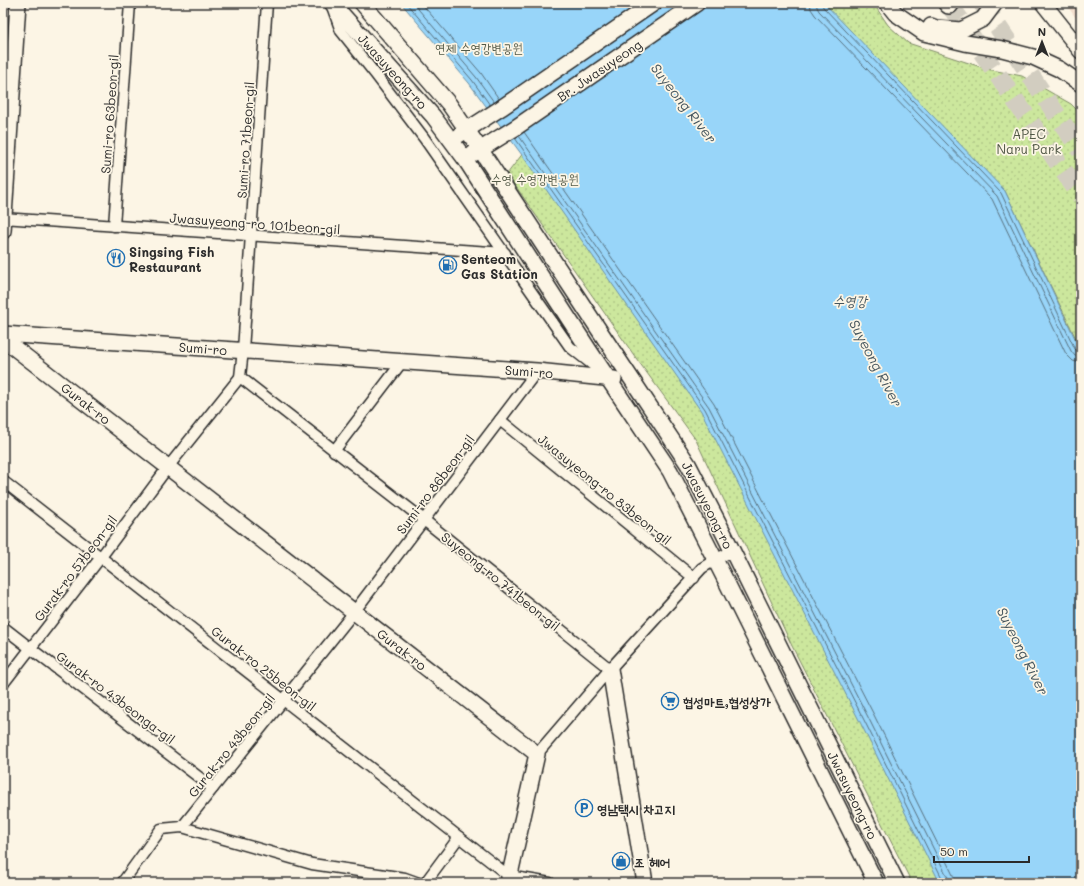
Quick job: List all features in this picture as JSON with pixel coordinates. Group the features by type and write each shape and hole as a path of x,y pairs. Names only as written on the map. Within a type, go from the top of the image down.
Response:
{"main road":[{"path":"3,222 18,3"},
{"name":"Jwasuyeong-ro","path":"331,3 433,116 465,159 589,350 670,471 876,883"},
{"name":"Jwasuyeong-ro","path":"362,3 449,104 688,464 897,883"},
{"name":"Br. Jwasuyeong","path":"467,130 654,3"},
{"name":"Br. Jwasuyeong","path":"480,150 697,3"},
{"path":"891,8 936,28 961,30 983,19 995,3"},
{"path":"1042,3 1081,51"},
{"path":"891,8 924,33 1033,57 1059,69 1081,84"},
{"path":"451,140 467,130"},
{"path":"465,159 480,150"},
{"name":"Sumi-ro","path":"3,334 537,371 632,380"},
{"name":"Gurak-ro","path":"3,338 537,754"},
{"path":"610,669 645,883"},
{"path":"508,879 537,754"}],"street":[{"name":"Sumi-ro 63beon-gil","path":"114,226 130,3"},
{"name":"Sumi-ro 71beon-gil","path":"243,350 267,3"},
{"path":"331,3 342,31 424,138 570,347 609,379"},
{"name":"Jwasuyeong-ro 101beon-gil","path":"3,222 114,226 505,253"},
{"path":"168,467 240,377 243,350"},
{"path":"334,451 402,362"},
{"name":"Sumi-ro 86beon-gil","path":"354,612 537,371"},
{"name":"Suyeong-ro 741beon-gil","path":"240,377 424,520 610,669"},
{"name":"Jwasuyeong-ro 83beon-gil","path":"500,420 694,578"},
{"name":"Gurak-ro 57beon-gil","path":"3,684 168,467"},
{"name":"Gurak-ro 25beon-gil","path":"3,481 459,837 508,879"},
{"path":"537,754 610,669 702,568 732,551"},
{"name":"Gurak-ro 43beon-gil","path":"182,827 354,612"},
{"name":"Gurak-ro 43beonga-gil","path":"3,627 213,788"},
{"path":"122,883 161,829 182,827 312,864 405,878 419,883"},
{"path":"425,883 459,837"},
{"path":"508,879 550,883"}],"shaded area":[{"path":"1065,3 1081,3 1081,25"}],"green space":[{"name":"APEC Naru Park","path":"813,3 873,3 888,25 908,43 987,69 1022,76 1071,104 1081,114 1081,349 1005,191"},
{"name":"수영 수영강변공원","path":"534,139 721,420 952,883 912,883 792,646 696,440 636,358 507,174"}],"water":[{"name":"수영강","path":"401,3 824,3 1005,191 1081,351 1081,883 940,883 860,722 701,411 522,155 469,83"}],"tunnel":[{"path":"982,3 1081,151"},
{"path":"949,4 1081,196"}],"place":[{"name":"Singsing Fish Restaurant","path":"116,258"},
{"name":"Senteom Gas Station","path":"448,265"},
{"name":"협성마트,협성상가","path":"670,701"},
{"name":"영남택시 차고지","path":"584,808"},
{"name":"조 헤어","path":"621,861"}],"park label":[{"name":"연제 수영강변공원","path":"479,47"}],"water label":[{"name":"Suyeong River","path":"684,103"},
{"name":"Suyeong River","path":"876,363"},
{"name":"Suyeong River","path":"1023,651"}]}
